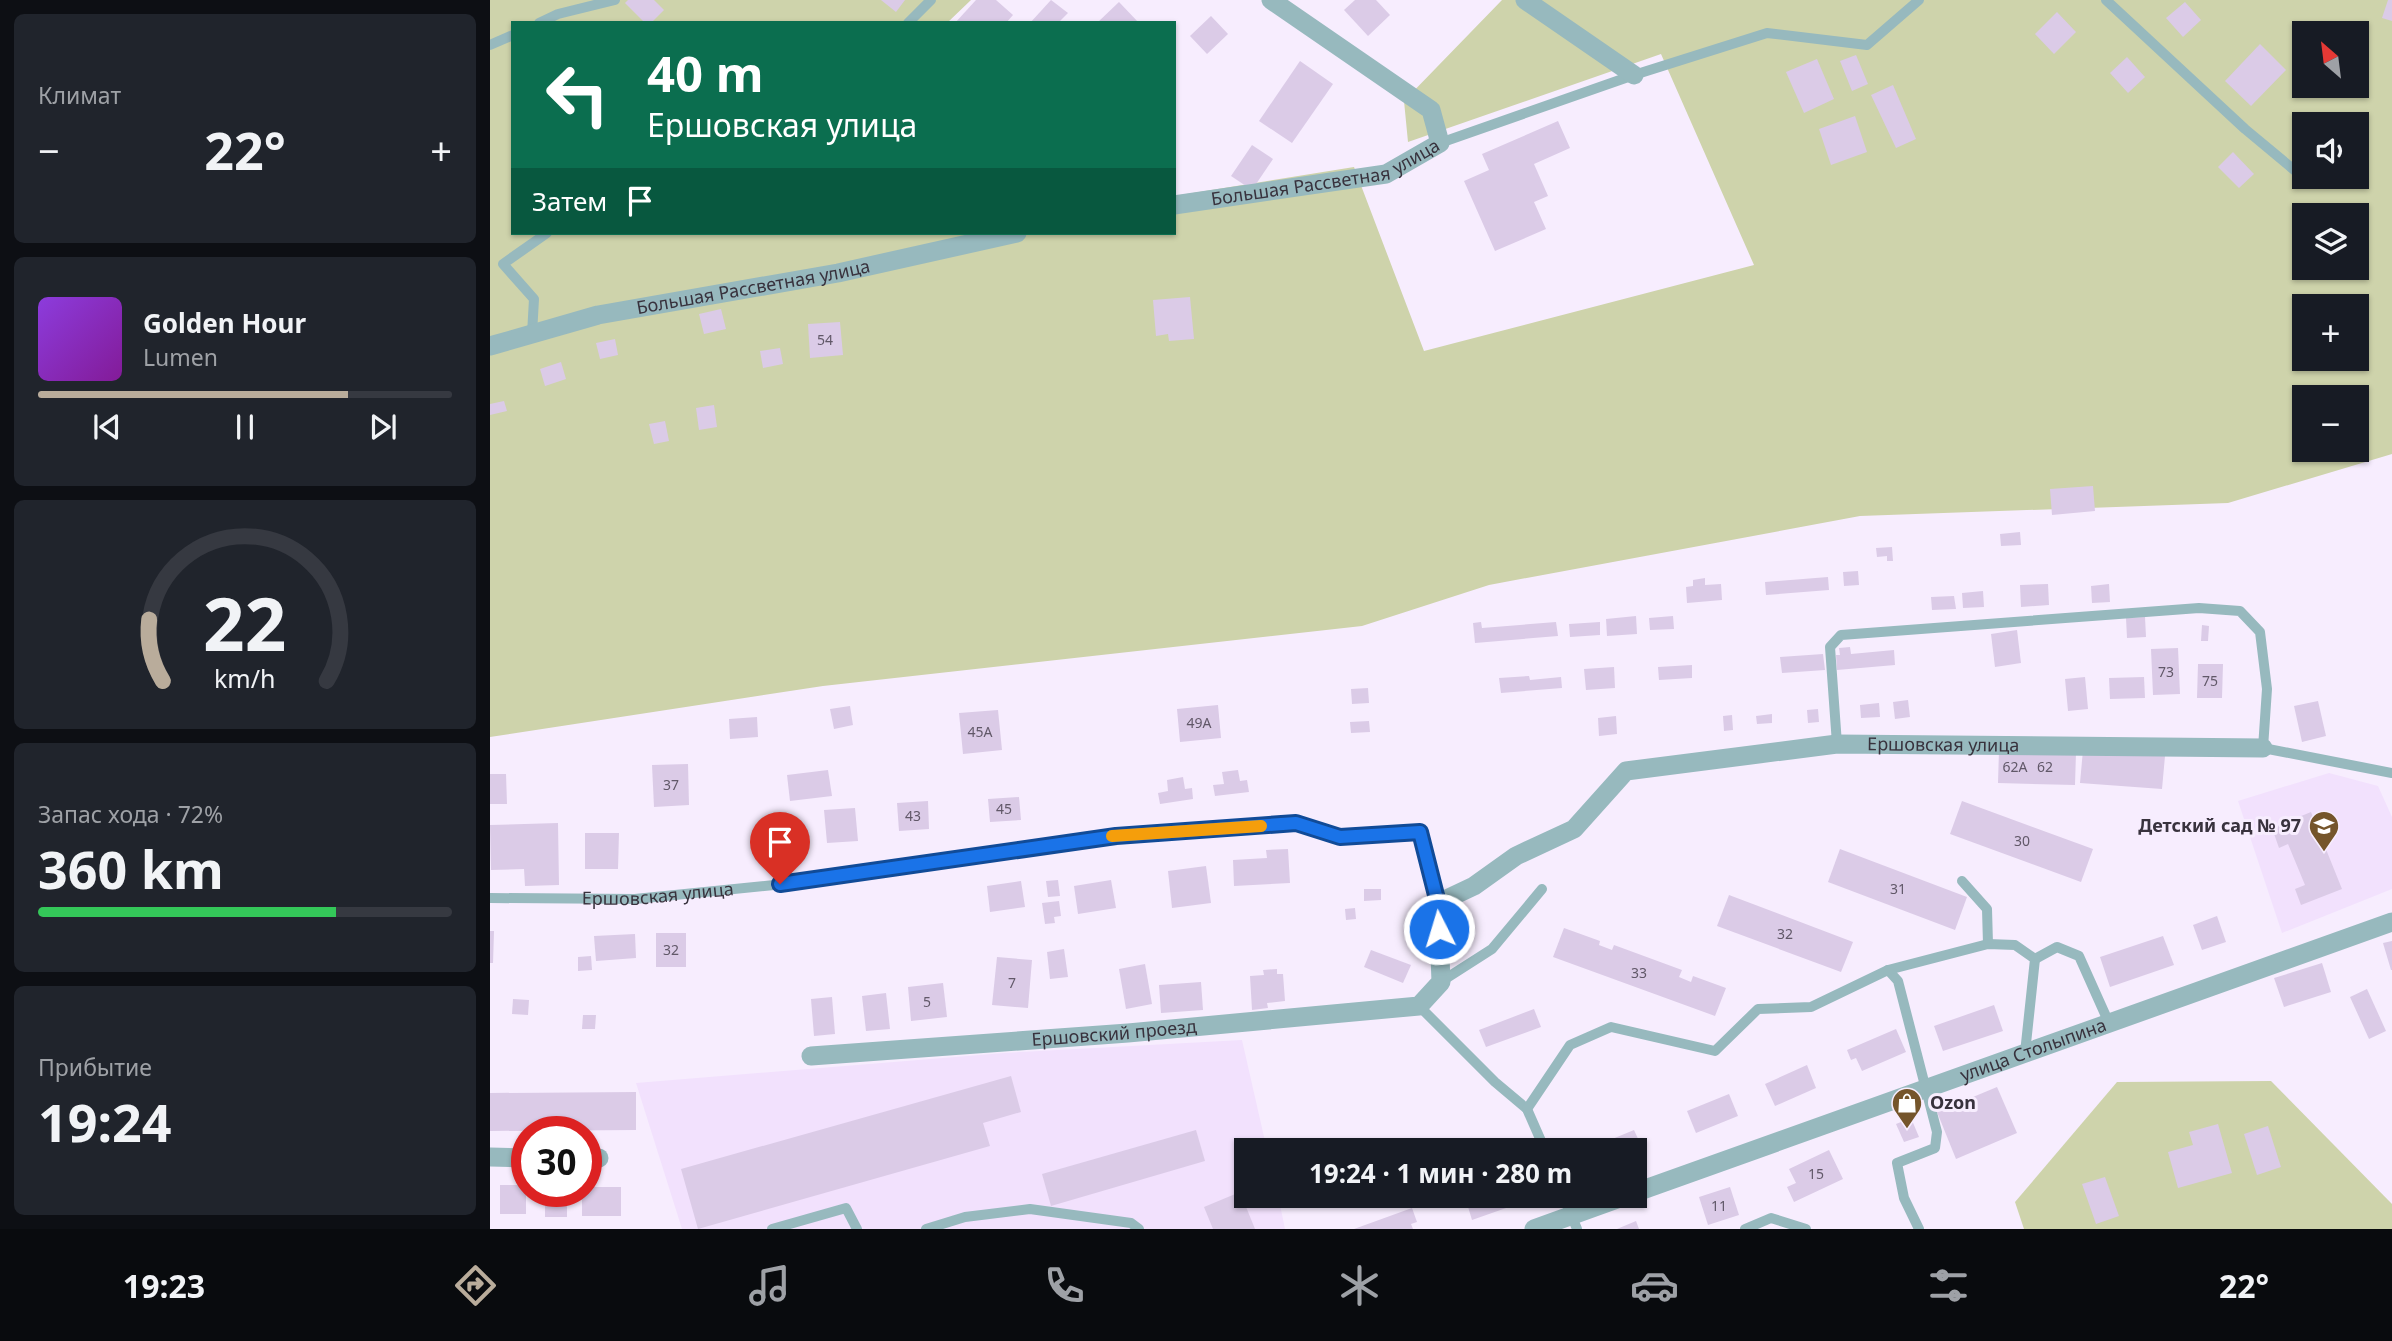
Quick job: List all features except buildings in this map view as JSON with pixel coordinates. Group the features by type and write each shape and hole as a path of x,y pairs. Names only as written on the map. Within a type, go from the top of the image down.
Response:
{"street":[{"name":"Большая Рассветная улица","path":"1176,205 1387,174 1440,143 1431,110 1271,0"},
{"path":"1525,0 1634,75"},
{"name":"Большая Рассветная улица","path":"490,346 598,315 838,273 1008,235"},
{"name":"Ершовская улица","path":"1438,903 1474,886 1516,856 1574,829 1626,771 1838,744 2263,748"},
{"path":"1419,1006 1441,982 1438,903"},
{"name":"улица Столыпина","path":"1647,1188 2392,922"},
{"name":"Ершовский проезд","path":"811,1056 1128,1033 1419,1006"},
{"path":"490,1157 511,1158"},
{"path":"1534,1229 1574,1222 1602,1208"}],"lane":[{"path":"543,21 558,14 615,0"},
{"path":"910,21 931,0"},
{"path":"1440,143 1634,75 1767,33 1867,45 1919,0"},
{"path":"2106,0 2245,129 2292,168"},
{"path":"490,45 511,36"},
{"path":"532,334 534,299 503,264 544,235"},
{"path":"1838,744 1830,647 1841,635 2199,608 2240,611 2260,632 2267,689 2263,748 2392,773"},
{"name":"Ершовская улица","path":"490,898 635,899 804,882 1116,836 1296,823 1340,837 1420,832 1438,903"},
{"path":"1962,881 1987,909 1988,944"},
{"path":"1441,982 1492,949 1542,889"},
{"path":"1527,1109 1570,1045 1611,1027 1715,1051 1758,1009 1811,1007 1840,996 1888,970 1988,944 2015,945 2035,959"},
{"path":"2035,959 2057,947 2079,956 2109,1023"},
{"path":"2025,1053 2035,959"},
{"path":"1888,970 1898,981 1937,1132 1935,1148 1897,1163 1905,1198 1920,1229"},
{"path":"1419,1006 1495,1082 1527,1109 1540,1138"},
{"path":"772,1229 846,1208 856,1229"},
{"path":"926,1229 965,1217 1030,1209 1131,1223 1139,1229"},
{"path":"1745,1229 1770,1218 1806,1229"}],"shaded area":[{"name":"Детский сад № 97","path":"2329,773 2378,786 2392,817 2392,889 2282,933 2238,801"},
{"path":"1242,1040 1264,1138 1234,1138 1234,1208 1281,1208 1285,1229 682,1229 636,1083 1004,1053"}],"green space":[{"path":"490,0 971,0 949,21 511,21 511,235 1176,235 1176,196 1354,167 1424,351 1754,265 1661,54 1408,142 1404,101 1502,0 2392,0 2392,454 2369,461 2369,385 2292,385 2292,462 2365,462 2228,503 1860,516 1489,585 1362,626 823,686 490,737"},
{"path":"2271,1081 2392,1204 2392,1229 2024,1229 2015,1202 2117,1082"}],"slow traffic":[{"path":"1112,836 1261,826"}],"place":[{"name":"Детский сад № 97","path":"2324,853"},
{"name":"Ozon","path":"1907,1130"}],"route":[{"path":"780,884 1116,836 1296,823 1340,837 1420,832 1438,903 1439,929"}]}
